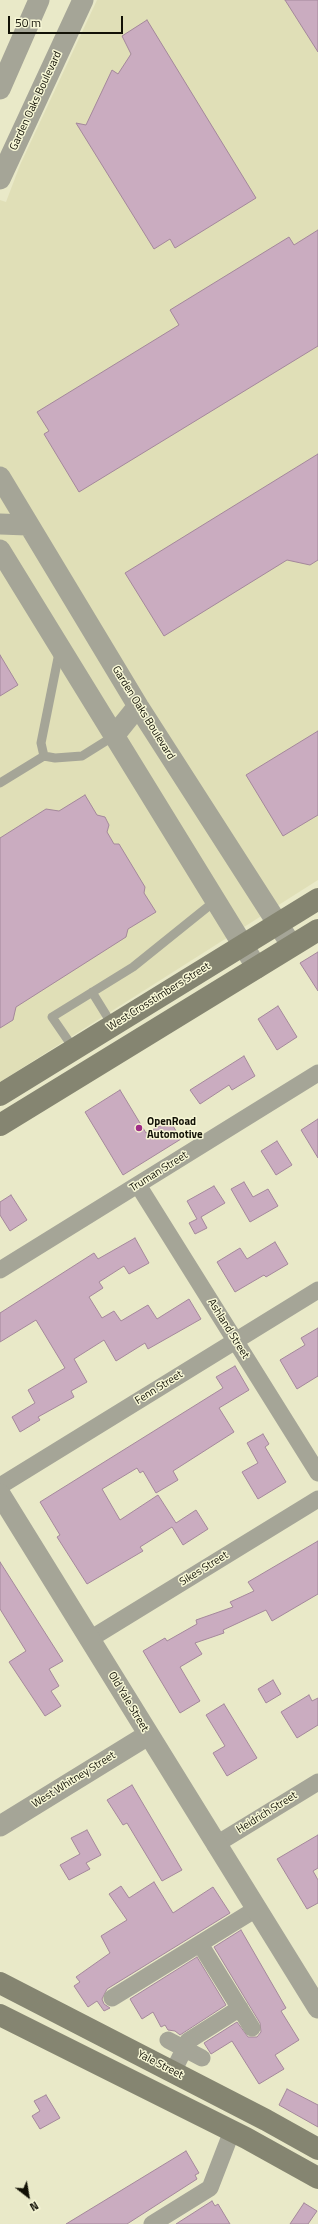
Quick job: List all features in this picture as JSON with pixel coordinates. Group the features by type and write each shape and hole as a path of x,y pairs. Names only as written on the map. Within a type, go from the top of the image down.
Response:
{"main road":[{"name":"West Crosstimbers Street","path":"0,1095 318,899"},
{"path":"0,1125 318,930"},
{"path":"50,1064 64,1086"},
{"name":"Yale Street","path":"0,1983 266,2120 318,2150"},
{"path":"0,2015 109,2071 232,2131 318,2178"},
{"path":"109,2071 123,2046"}],"street":[{"path":"0,90 39,0"},
{"name":"Garden Oaks Boulevard","path":"0,179 83,0"},
{"name":"Garden Oaks Boulevard","path":"0,477 27,525 138,706 277,925 292,946"},
{"path":"0,524 27,525"},
{"path":"0,550 257,968"},
{"path":"114,736 138,706"},
{"name":"Truman Street","path":"0,1270 318,1073"},
{"name":"Ashland Street","path":"138,1185 318,1472"},
{"name":"Fenn Street","path":"0,1486 318,1290"},
{"name":"Old Yale Street","path":"0,1494 215,1845 317,2005"},
{"name":"Sikes Street","path":"90,1639 318,1499"},
{"name":"West Whitney Street","path":"0,1826 148,1735"},
{"name":"Heidrich Street","path":"215,1845 318,1782"},
{"path":"112,1998 256,1909"},
{"path":"200,1944 252,2028"},
{"path":"173,2072 188,2041 240,2008"},
{"path":"168,2040 202,2058"},
{"path":"152,2224 210,2188 232,2131"}],"lane":[{"path":"44,756 41,743 60,649"},
{"path":"0,783 44,756 55,758 82,756 114,736"},
{"path":"74,1049 52,1016 133,967 215,900"},
{"path":"92,992 113,1026"}],"shaded area":[{"path":"97,0 318,0 318,880 0,1082 0,200 6,202 20,165"}],"building":[{"path":"285,0 318,0 318,52"},
{"path":"147,20 256,198 175,248 170,239 154,249 76,123 86,125 112,70 118,74 131,54 122,36"},
{"path":"318,230 318,346 79,492 44,434 49,431 37,412 179,325 170,310 289,237 294,245"},
{"path":"318,454 318,560 310,565 287,560 164,636 125,573"},
{"path":"0,655 18,685 0,696"},
{"path":"318,731 318,815 283,836 246,775"},
{"path":"85,795 97,815 105,817 109,825 107,832 114,844 119,844 145,887 144,893 156,912 128,929 126,937 16,1007 13,1020 0,1028 0,838 46,809 59,811"},
{"path":"318,952 318,991 300,963"},
{"path":"278,1006 297,1037 277,1050 258,1019"},
{"path":"244,1056 255,1076 232,1090 229,1085 200,1104 190,1090"},
{"path":"120,1090 146,1133 170,1121 181,1139 123,1175 85,1112"},
{"path":"318,1119 318,1158 301,1130"},
{"path":"277,1141 292,1165 276,1175 261,1151"},
{"path":"244,1182 253,1197 268,1189 278,1206 250,1222 231,1189"},
{"path":"214,1186 225,1203 201,1217 207,1228 195,1234 189,1223 197,1219 187,1201"},
{"path":"11,1195 27,1220 10,1231 0,1215 0,1202"},
{"path":"135,1238 149,1263 129,1274 124,1266 99,1282 103,1288 89,1297 102,1318 114,1311 121,1321 148,1305 157,1319 189,1299 201,1319 148,1349 145,1343 116,1361 104,1340 74,1359 87,1382 71,1391 74,1397 38,1417 40,1420 20,1432 12,1417 35,1403 28,1390 65,1368 36,1320 0,1342 0,1313 94,1253 98,1259"},
{"path":"275,1242 288,1264 266,1277 264,1275 235,1292 217,1262 240,1248 247,1259"},
{"path":"318,1328 318,1376 297,1389 280,1360 305,1345 301,1338"},
{"path":"235,1366 249,1390 219,1408 234,1432 173,1471 178,1480 156,1493 143,1471 140,1473 137,1468 102,1489 120,1520 158,1495 176,1523 196,1510 208,1529 183,1545 172,1527 140,1547 143,1551 87,1584 57,1537 60,1535 40,1502 223,1388 216,1377"},
{"path":"263,1434 269,1444 265,1447 286,1482 258,1499 242,1472 258,1463 247,1443"},
{"path":"318,1541 318,1594 272,1621 266,1610 223,1630 224,1633 195,1643 202,1654 180,1667 200,1701 180,1713 143,1651 165,1638 167,1641 197,1624 196,1620 233,1607 230,1602 254,1591 248,1582"},
{"path":"0,1562 63,1661 49,1669 59,1686 51,1691 61,1706 45,1716 9,1662 26,1651 0,1609"},
{"path":"273,1680 281,1694 266,1703 258,1689"},
{"path":"309,1695 312,1701 318,1698 318,1725 297,1738 281,1712"},
{"path":"224,1704 257,1758 227,1776 213,1753 225,1746 206,1715"},
{"path":"132,1785 182,1870 162,1881 127,1823 123,1825 107,1800"},
{"path":"87,1830 101,1855 86,1863 90,1869 69,1880 60,1865 80,1854 71,1838"},
{"path":"318,1835 318,1868 313,1871 318,1880 318,1903 307,1909 277,1859"},
{"path":"154,1882 173,1913 213,1887 230,1913 107,1989 102,1999 104,2004 110,2008 104,2011 97,2001 88,2007 74,1986 80,1982 76,1977 110,1953 101,1936 127,1920 109,1894 121,1886 129,1898"},
{"path":"241,1930 286,2008 281,2011 299,2040 275,2055 284,2069 259,2084 232,2041 211,2054 204,2043 237,2022 248,2037 257,2037 261,2032 260,2023 214,1947"},
{"path":"197,1957 226,2005 180,2035 175,2031 168,2030 165,2025 161,2027 153,2012 142,2019 130,1999"},
{"path":"287,2089 318,2105 318,2127 279,2105"},
{"path":"46,2095 60,2118 40,2129 32,2116 40,2111 34,2101"},
{"path":"186,2151 199,2173 195,2175 197,2179 127,2224 66,2224"},
{"path":"212,2201 215,2206 218,2204 230,2224 176,2224"},
{"path":"304,2203 317,2211 308,2224 290,2224"}],"place":[{"name":"OpenRoad Automotive","path":"139,1128"}]}
